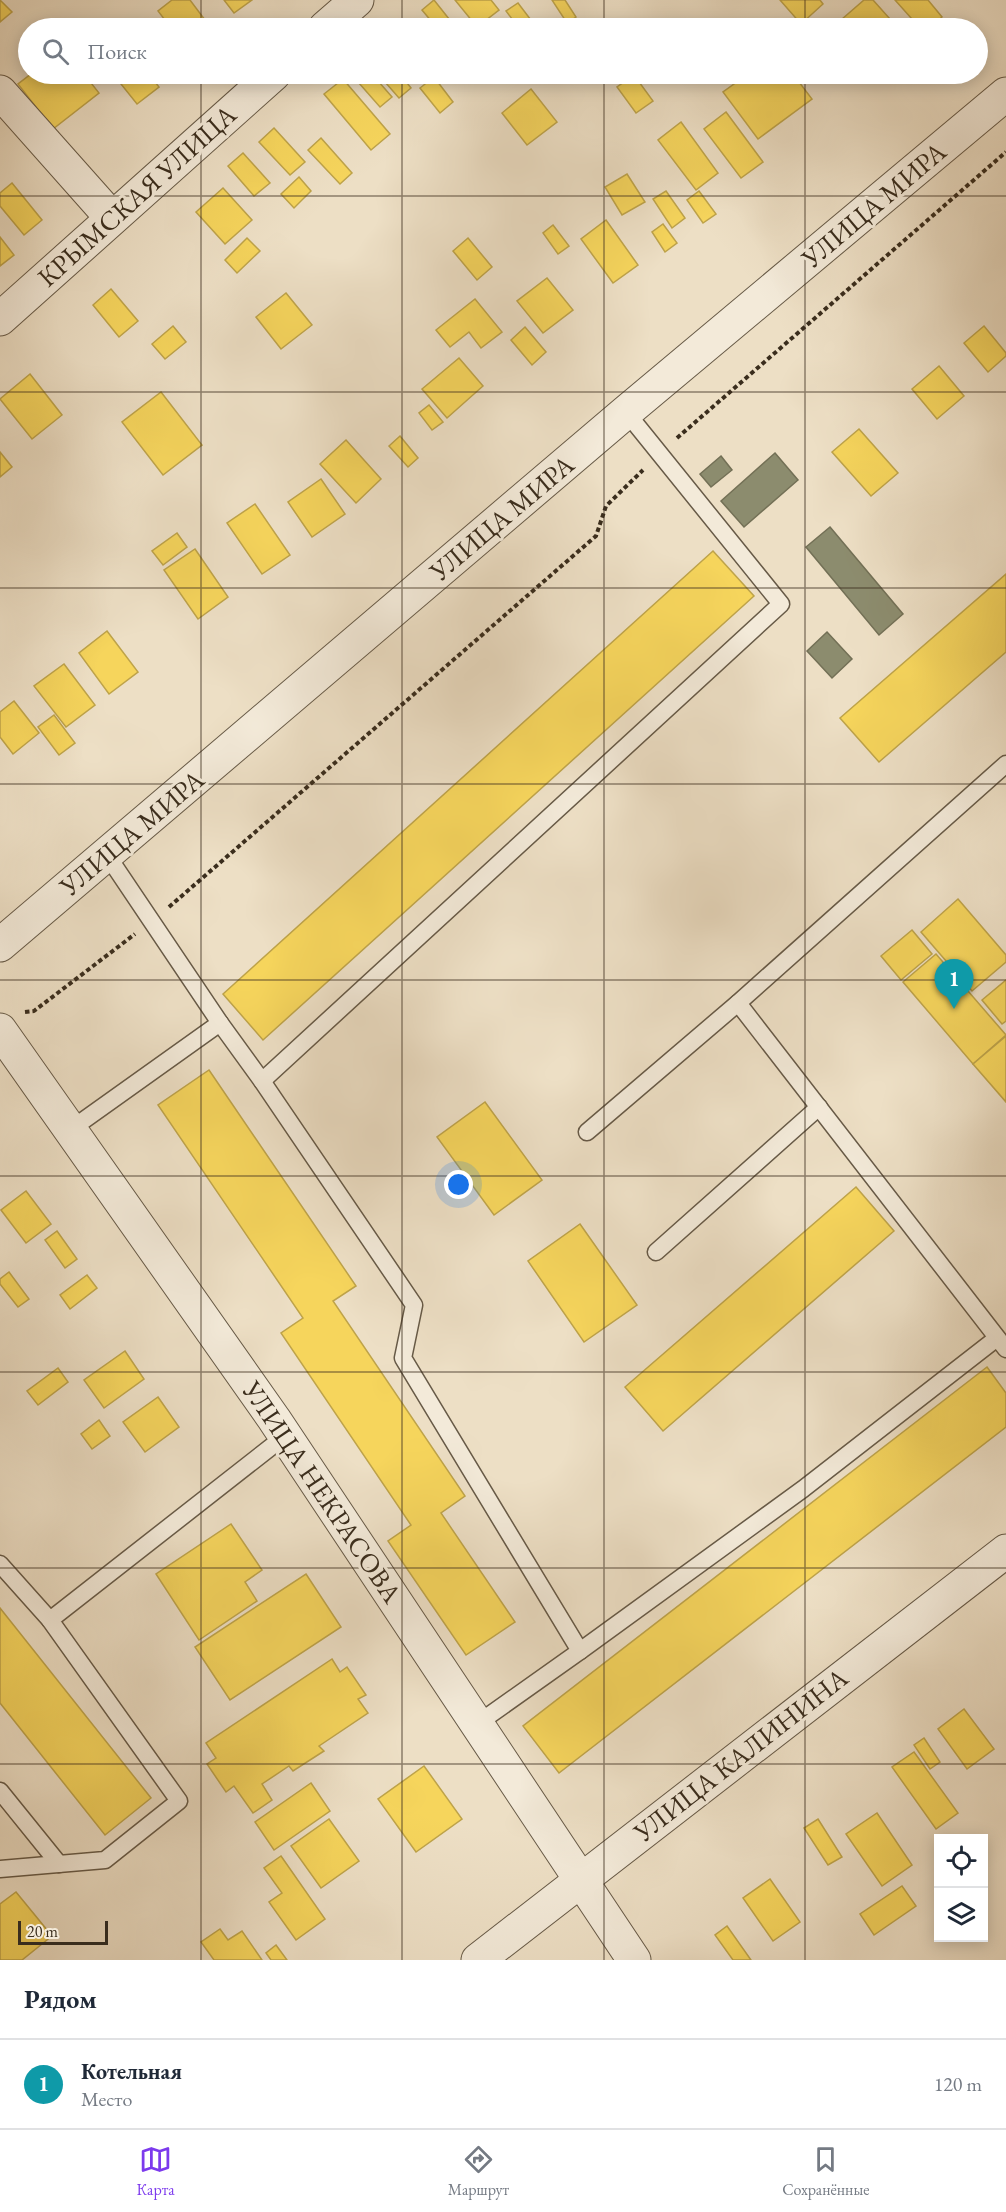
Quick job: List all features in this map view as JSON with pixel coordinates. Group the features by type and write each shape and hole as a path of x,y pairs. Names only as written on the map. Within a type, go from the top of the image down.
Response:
{"street":[{"path":"336,18 357,0"},
{"name":"КРЫМСКАЯ УЛИЦА","path":"0,319 263,84"},
{"path":"0,92 112,218"},
{"name":"УЛИЦА МИРА","path":"0,945 626,412 1006,94"},
{"name":"УЛИЦА НЕКРАСОВА","path":"11,1021 70,1130 285,1436 634,1960"},
{"name":"УЛИЦА КАЛИНИНА","path":"478,1960 1006,1551"}],"lane":[{"path":"262,1081 781,604 626,412"},
{"path":"587,1132 738,1003 1006,764"},
{"path":"107,855 414,1305 403,1358 580,1651"},
{"path":"477,1724 1002,1344 738,1003"},
{"path":"70,1130 220,1023"},
{"path":"656,1252 819,1107"},
{"path":"50,1620 285,1436"},
{"path":"0,1563 50,1620 179,1801 105,1860 0,1869"},
{"path":"0,1791 59,1864"}],"path":[{"path":"11,1021 34,1011 152,921 596,536 606,506 659,453 1006,152"}],"building: Жильё":[{"path":"0,0 12,12 0,22"},
{"path":"172,0 190,0 204,18 163,18 158,11"},
{"path":"224,0 252,0 234,13"},
{"path":"434,0 448,18 429,18 422,10"},
{"path":"455,0 491,0 499,10 489,18 470,18"},
{"path":"552,0 565,0 576,17 564,18"},
{"path":"780,0 820,0 823,4 808,18 796,18"},
{"path":"864,0 873,0 889,18 843,18"},
{"path":"895,0 928,0 942,17 941,18 911,18"},
{"path":"518,3 529,18 511,18 506,11"},
{"path":"18,84 92,84 99,93 53,129"},
{"path":"121,84 157,84 159,87 137,104"},
{"path":"337,84 347,84 390,134 371,150 324,94"},
{"path":"360,84 381,84 392,97 380,107"},
{"path":"387,84 408,84 411,88 399,98"},
{"path":"425,84 439,84 453,102 440,113 420,88"},
{"path":"621,84 641,84 653,101 636,113 617,87"},
{"path":"734,84 801,84 812,99 758,139 723,92"},
{"path":"531,89 557,122 527,145 502,113"},
{"path":"726,112 763,162 741,178 704,129"},
{"path":"681,122 718,173 696,190 658,140"},
{"path":"274,128 305,162 290,175 259,142"},
{"path":"321,138 352,173 340,184 308,150"},
{"path":"243,153 270,183 254,196 228,166"},
{"path":"627,174 645,202 622,215 605,187"},
{"path":"299,177 311,191 294,208 281,194"},
{"path":"12,183 42,220 24,235 0,206 0,193"},
{"path":"223,188 252,220 225,244 196,212"},
{"path":"666,191 685,218 672,228 653,199"},
{"path":"699,191 716,214 703,223 687,200"},
{"path":"606,220 638,265 613,283 581,239"},
{"path":"663,224 677,243 665,252 652,232"},
{"path":"553,225 569,246 558,254 543,233"},
{"path":"0,237 14,255 0,266"},
{"path":"247,238 260,251 237,273 225,260"},
{"path":"468,238 492,267 477,280 453,251"},
{"path":"547,278 573,310 543,333 517,301"},
{"path":"111,289 138,321 119,337 93,305"},
{"path":"286,293 312,325 281,349 256,317"},
{"path":"475,299 502,332 481,348 469,332 450,347 436,330"},
{"path":"173,326 186,342 165,359 152,344"},
{"path":"984,326 1006,353 1006,356 988,372 964,343"},
{"path":"525,327 546,352 532,365 511,340"},
{"path":"459,358 483,386 447,418 422,389"},
{"path":"939,366 964,396 937,419 912,389"},
{"path":"30,374 62,415 32,439 0,399"},
{"path":"161,392 202,445 163,475 122,422"},
{"path":"429,405 443,422 432,430 419,413"},
{"path":"859,429 898,473 871,496 832,452"},
{"path":"400,436 418,458 408,467 389,446"},
{"path":"346,440 381,479 356,503 320,464"},
{"path":"0,452 12,467 0,477"},
{"path":"321,479 345,514 312,537 288,502"},
{"path":"255,504 290,555 262,574 227,523"},
{"path":"177,533 187,547 163,565 152,551"},
{"path":"195,549 228,597 198,619 164,570"},
{"path":"713,551 754,596 263,1040 223,994"},
{"path":"1006,574 1006,652 879,762 840,718"},
{"path":"107,631 138,672 109,694 79,653"},
{"path":"64,664 95,705 66,727 34,686"},
{"path":"14,701 39,733 13,754 0,737 0,712"},
{"path":"54,715 75,743 59,755 38,727"},
{"path":"958,899 1006,955 1006,962 972,991 921,932"},
{"path":"912,930 932,954 901,980 881,956"},
{"path":"936,954 1006,1035 973,1064 903,982"},
{"path":"1006,980 1006,1021 1002,1024 982,1000"},
{"path":"1006,1036 1006,1102 973,1064"},
{"path":"209,1070 356,1286 333,1301 465,1496 441,1513 515,1622 466,1655 388,1541 411,1525 281,1333 303,1318 158,1105"},
{"path":"485,1102 542,1180 494,1215 437,1137"},
{"path":"856,1187 894,1231 663,1431 625,1387"},
{"path":"26,1191 51,1224 26,1243 1,1210"},
{"path":"580,1224 637,1305 584,1342 528,1261"},
{"path":"57,1231 77,1259 65,1268 45,1240"},
{"path":"9,1272 29,1299 18,1307 0,1284 0,1279"},
{"path":"87,1275 97,1288 70,1309 60,1295"},
{"path":"125,1351 144,1379 104,1408 84,1380"},
{"path":"987,1367 1006,1393 1006,1427 559,1773 523,1726"},
{"path":"58,1368 68,1382 38,1405 27,1391"},
{"path":"158,1397 179,1427 145,1452 123,1422"},
{"path":"99,1420 110,1436 92,1449 81,1434"},
{"path":"231,1524 262,1570 245,1582 257,1601 199,1640 156,1574"},
{"path":"306,1574 341,1627 230,1700 195,1647"},
{"path":"0,1608 151,1798 105,1835 0,1703"},
{"path":"332,1659 340,1672 347,1667 366,1695 358,1699 368,1713 319,1746 324,1751 293,1771 289,1766 262,1784 272,1800 253,1813 234,1786 226,1792 207,1764 216,1758 206,1743"},
{"path":"964,1709 994,1749 967,1769 938,1729"},
{"path":"924,1738 940,1762 930,1769 914,1745"},
{"path":"914,1752 958,1813 936,1829 892,1767"},
{"path":"424,1766 462,1819 416,1852 378,1799"},
{"path":"311,1783 330,1811 274,1850 255,1822"},
{"path":"877,1813 912,1865 882,1886 846,1834"},
{"path":"329,1819 359,1861 321,1888 291,1846"},
{"path":"818,1819 842,1857 828,1865 804,1828"},
{"path":"281,1856 325,1919 296,1940 269,1902 282,1893 264,1868"},
{"path":"770,1879 800,1922 773,1941 743,1898"},
{"path":"902,1886 916,1906 874,1935 860,1914"},
{"path":"16,1892 52,1936 22,1960 0,1960 0,1904"},
{"path":"727,1926 751,1960 733,1960 715,1935"},
{"path":"220,1929 228,1940 242,1931 262,1960 214,1960 201,1942"},
{"path":"276,1945 287,1960 271,1960 266,1953"}],"building: Промзона":[{"path":"775,453 798,480 744,527 721,501"},
{"path":"721,456 732,470 711,487 700,474"},
{"path":"830,527 903,614 879,635 806,547"},
{"path":"827,632 852,659 832,678 807,651"}],"place":[{"name":"Котельная","path":"954,1009"}]}
